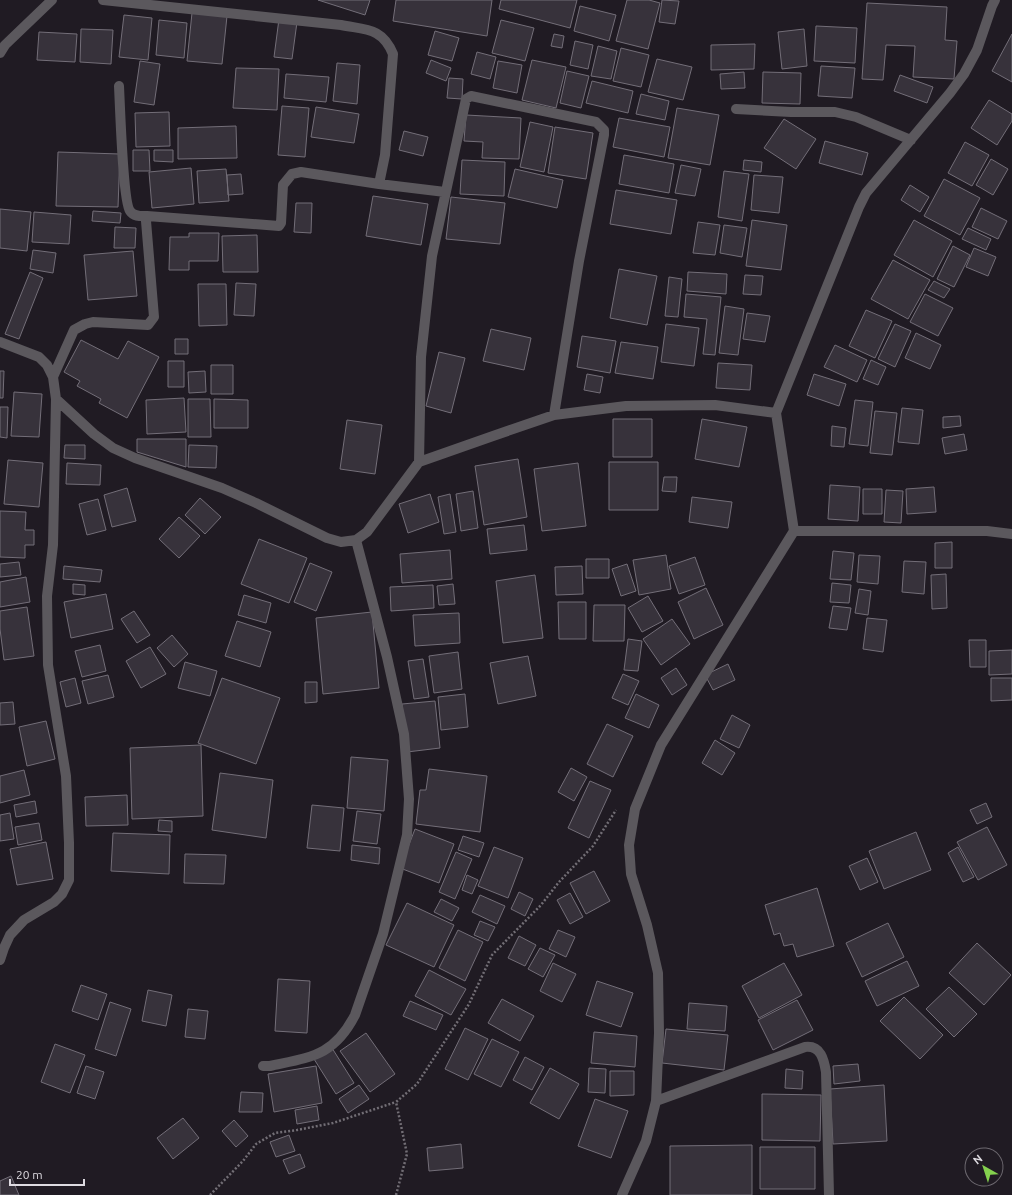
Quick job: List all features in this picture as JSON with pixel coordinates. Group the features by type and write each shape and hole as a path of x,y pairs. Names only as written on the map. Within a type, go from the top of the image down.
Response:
{"street":[{"path":"0,53 5,45 52,0"},
{"path":"103,0 341,25 380,34 389,44 393,54 385,155 379,184"},
{"path":"622,1195 646,1141 656,1101 658,973 647,925 631,874 629,845 636,809 661,745 794,531 776,413 859,207 866,193 950,93 964,74 977,50 995,0"},
{"path":"118,86 125,188 129,211 135,215 279,226 281,223 283,186 292,174 301,172 445,192"},
{"path":"419,462 422,357 432,256 466,99 471,96 596,122 604,130 579,261 554,415"},
{"path":"736,109 791,112 834,112 856,117 911,140"},
{"path":"53,376 74,330 85,324 93,322 148,326 152,322 154,317 146,221 147,216"},
{"path":"0,342 40,357 47,365 53,376 56,399 53,545 47,596 48,665 66,776 69,843 69,880 62,894 54,902 24,920 10,935 0,960"},
{"path":"56,399 94,434 113,448 135,458 222,488 327,538 341,542 356,540 367,532 419,462 554,415 626,406 715,405 776,413"},
{"path":"794,531 987,531 1012,534"},
{"path":"263,1066 270,1066 312,1057 338,1040 349,1028 358,1008 383,934 407,835 409,799 404,734 387,657 356,540"},
{"path":"656,1101 805,1048 812,1047 817,1049 824,1060 826,1072 829,1195"}],"path":[{"path":"210,1195 243,1161 256,1144 275,1133 333,1123 396,1102 417,1084 469,1004 492,955 541,906 559,882 593,846 617,809"},
{"path":"396,1102 406,1154 396,1195"}],"building":[{"path":"318,0 370,0 365,15"},
{"path":"396,0 492,0 487,36 393,21"},
{"path":"501,0 577,0 570,28 499,9"},
{"path":"627,0 649,0 660,3 648,49 616,41"},
{"path":"662,0 679,1 675,24 659,22"},
{"path":"867,3 947,7 945,40 957,41 954,79 913,77 915,46 886,45 883,80 862,79"},
{"path":"580,6 616,15 609,41 574,31"},
{"path":"192,13 227,16 222,64 187,61"},
{"path":"124,15 152,18 148,60 119,57"},
{"path":"279,19 297,22 292,59 274,57"},
{"path":"159,20 187,23 184,58 156,55"},
{"path":"501,20 534,28 525,61 492,53"},
{"path":"816,26 857,28 855,63 814,61"},
{"path":"81,29 113,30 111,64 80,62"},
{"path":"804,29 807,66 782,69 778,32"},
{"path":"435,31 459,38 452,61 428,55"},
{"path":"39,32 77,34 75,62 37,60"},
{"path":"554,34 564,36 562,48 551,46"},
{"path":"1012,34 1012,82 992,71"},
{"path":"575,41 593,45 588,69 570,65"},
{"path":"755,44 754,69 711,70 711,45"},
{"path":"598,46 617,51 611,79 591,76"},
{"path":"621,48 649,55 641,87 613,81"},
{"path":"477,52 496,57 490,79 471,74"},
{"path":"657,59 692,67 683,100 648,92"},
{"path":"431,60 451,68 446,81 426,73"},
{"path":"532,60 566,67 556,108 522,100"},
{"path":"140,61 160,64 154,105 134,102"},
{"path":"498,61 522,65 517,93 493,88"},
{"path":"337,63 360,65 357,104 333,101"},
{"path":"821,66 855,68 852,98 818,96"},
{"path":"236,68 279,69 277,110 233,108"},
{"path":"567,71 589,76 581,108 560,103"},
{"path":"744,72 745,88 721,89 720,74"},
{"path":"763,72 801,73 800,104 762,103"},
{"path":"286,74 329,77 326,102 284,98"},
{"path":"900,75 933,87 927,103 894,91"},
{"path":"449,78 463,79 462,99 447,98"},
{"path":"592,81 633,91 628,113 586,103"},
{"path":"641,94 669,101 665,120 636,114"},
{"path":"989,100 1012,114 1012,121 997,145 971,128"},
{"path":"282,106 309,108 305,157 278,155"},
{"path":"316,107 359,114 354,143 311,137"},
{"path":"677,108 719,115 710,165 668,158"},
{"path":"169,112 170,146 136,147 135,113"},
{"path":"466,115 521,118 519,159 482,158 483,142 464,141"},
{"path":"619,118 670,127 664,157 613,147"},
{"path":"784,119 816,139 796,169 764,148"},
{"path":"530,122 553,127 544,172 520,167"},
{"path":"236,126 237,158 178,159 178,128"},
{"path":"555,127 593,133 586,179 548,173"},
{"path":"404,131 428,137 423,156 399,150"},
{"path":"825,141 868,153 862,175 819,163"},
{"path":"965,142 989,155 972,186 948,173"},
{"path":"133,150 149,150 150,171 133,171"},
{"path":"154,150 173,150 173,162 154,161"},
{"path":"58,152 120,154 118,207 56,206"},
{"path":"624,155 674,164 669,193 619,184"},
{"path":"991,159 1008,169 993,195 976,185"},
{"path":"462,160 505,162 504,196 460,194"},
{"path":"744,160 762,162 761,172 743,170"},
{"path":"681,165 701,169 695,196 675,193"},
{"path":"191,168 194,204 152,208 149,172"},
{"path":"226,169 229,201 199,203 197,171"},
{"path":"515,169 563,180 557,208 508,197"},
{"path":"724,171 749,174 742,221 718,217"},
{"path":"241,174 243,194 228,195 227,175"},
{"path":"754,175 783,177 779,213 751,210"},
{"path":"944,179 980,198 960,235 924,216"},
{"path":"910,185 929,197 920,212 901,200"},
{"path":"616,190 677,200 671,234 610,224"},
{"path":"373,196 428,204 421,245 366,236"},
{"path":"451,197 505,203 500,244 446,239"},
{"path":"296,203 312,203 311,233 294,232"},
{"path":"981,208 1007,221 998,239 972,227"},
{"path":"0,209 31,212 27,251 0,248"},
{"path":"93,211 121,213 120,223 92,221"},
{"path":"34,212 71,215 69,244 32,242"},
{"path":"752,220 787,225 781,270 746,266"},
{"path":"914,220 952,241 933,277 894,255"},
{"path":"698,222 720,225 715,255 693,253"},
{"path":"724,225 747,228 742,257 720,253"},
{"path":"115,227 136,228 135,248 114,248"},
{"path":"968,228 991,239 986,250 962,239"},
{"path":"189,233 219,233 218,261 189,261 189,270 169,270 170,237 189,237"},
{"path":"257,235 258,272 223,272 222,236"},
{"path":"953,246 970,255 954,287 937,279"},
{"path":"974,248 996,257 988,276 966,267"},
{"path":"33,250 56,253 53,273 30,269"},
{"path":"133,251 137,296 88,300 84,255"},
{"path":"893,260 930,280 908,319 871,299"},
{"path":"619,269 657,276 647,325 610,318"},
{"path":"30,272 43,278 19,339 5,334"},
{"path":"688,272 727,274 726,294 687,291"},
{"path":"745,275 763,276 761,295 743,294"},
{"path":"669,277 682,279 678,317 665,316"},
{"path":"934,281 950,289 944,298 928,290"},
{"path":"236,283 256,284 254,316 234,315"},
{"path":"198,284 226,284 227,325 199,326"},
{"path":"686,294 721,297 715,355 703,354 707,319 684,317"},
{"path":"925,294 953,308 938,336 910,322"},
{"path":"725,306 744,309 738,355 719,353"},
{"path":"866,310 892,321 875,358 849,346"},
{"path":"747,313 770,316 765,342 743,339"},
{"path":"666,324 699,328 694,366 661,362"},
{"path":"895,324 911,331 895,367 878,359"},
{"path":"491,329 531,338 524,370 483,361"},
{"path":"916,333 941,345 930,369 905,358"},
{"path":"582,336 616,341 610,373 577,367"},
{"path":"175,339 188,339 188,354 175,354"},
{"path":"81,340 118,359 128,341 159,357 127,418 99,403 101,399 77,386 80,381 64,372"},
{"path":"621,342 658,347 653,379 615,373"},
{"path":"835,345 867,360 857,382 824,367"},
{"path":"439,352 465,358 451,413 426,406"},
{"path":"871,360 886,367 878,385 863,379"},
{"path":"168,361 184,361 184,387 168,387"},
{"path":"718,363 752,365 750,390 716,388"},
{"path":"211,365 233,365 233,394 211,394"},
{"path":"0,371 4,371 3,398 0,398"},
{"path":"205,371 206,392 189,393 188,372"},
{"path":"587,374 603,377 600,393 584,390"},
{"path":"814,374 846,384 839,406 807,395"},
{"path":"14,392 42,394 39,437 11,436"},
{"path":"184,398 186,432 147,434 146,400"},
{"path":"188,399 210,399 211,437 188,437"},
{"path":"214,399 248,400 248,428 214,428"},
{"path":"855,400 873,402 868,446 849,444"},
{"path":"0,407 8,407 7,438 0,437"},
{"path":"902,408 923,410 919,444 898,442"},
{"path":"875,411 897,413 892,455 870,453"},
{"path":"960,416 961,426 943,428 943,417"},
{"path":"613,419 652,419 652,457 613,457"},
{"path":"702,419 747,427 739,467 695,459"},
{"path":"347,420 382,425 375,474 340,469"},
{"path":"832,426 846,428 844,447 831,446"},
{"path":"964,434 967,450 945,454 942,438"},
{"path":"137,439 186,439 186,467 137,452"},
{"path":"65,445 85,445 85,459 64,458"},
{"path":"189,445 217,446 216,468 188,467"},
{"path":"518,459 527,517 484,525 475,466"},
{"path":"8,460 43,463 39,507 4,504"},
{"path":"609,462 658,462 658,510 609,510"},
{"path":"67,463 101,465 100,485 66,484"},
{"path":"578,463 586,526 542,531 534,469"},
{"path":"664,477 677,477 676,492 662,491"},
{"path":"830,485 860,487 858,521 828,519"},
{"path":"934,487 936,512 907,514 906,489"},
{"path":"127,488 136,521 112,527 104,495"},
{"path":"863,489 882,489 882,514 863,514"},
{"path":"886,490 903,491 901,523 884,522"},
{"path":"473,491 478,528 461,531 456,494"},
{"path":"430,494 439,522 408,533 399,504"},
{"path":"450,494 456,532 444,534 438,497"},
{"path":"692,497 732,502 728,528 689,522"},
{"path":"200,498 221,517 205,534 185,515"},
{"path":"98,499 106,530 87,535 79,504"},
{"path":"0,511 26,512 25,530 34,530 34,545 25,545 25,558 0,557"},
{"path":"179,517 200,536 179,558 159,539"},
{"path":"524,525 527,550 490,554 487,529"},
{"path":"259,539 307,558 289,603 241,584"},
{"path":"952,542 952,568 935,568 935,543"},
{"path":"450,550 452,579 402,583 400,554"},
{"path":"833,551 854,553 851,580 830,579"},
{"path":"666,555 671,589 639,595 633,560"},
{"path":"859,555 880,556 878,584 857,582"},
{"path":"695,557 705,585 679,594 669,566"},
{"path":"586,559 609,559 609,578 586,578"},
{"path":"904,561 926,562 924,594 902,592"},
{"path":"19,562 21,575 0,577 0,564"},
{"path":"310,563 332,572 316,611 294,602"},
{"path":"627,564 636,591 621,596 612,569"},
{"path":"64,566 102,570 100,582 63,579"},
{"path":"582,566 583,594 556,595 555,567"},
{"path":"946,574 947,608 932,609 931,575"},
{"path":"535,575 543,638 503,643 496,581"},
{"path":"26,577 30,602 0,607 0,582"},
{"path":"832,583 851,585 849,603 830,602"},
{"path":"73,584 85,585 85,595 73,594"},
{"path":"453,584 455,604 439,605 437,586"},
{"path":"433,585 434,608 391,611 390,587"},
{"path":"706,588 723,625 694,639 678,602"},
{"path":"859,589 871,591 868,615 855,613"},
{"path":"106,594 113,629 71,638 64,602"},
{"path":"244,595 271,603 266,623 238,615"},
{"path":"648,596 663,621 642,632 628,608"},
{"path":"558,602 586,602 586,639 559,639"},
{"path":"594,605 625,605 624,641 593,641"},
{"path":"833,606 851,608 847,630 829,628"},
{"path":"27,607 34,656 4,660 0,629 0,611"},
{"path":"134,611 150,635 137,643 121,619"},
{"path":"372,612 379,688 323,694 316,618"},
{"path":"459,613 460,643 415,646 413,615"},
{"path":"867,618 887,620 883,652 863,649"},
{"path":"672,619 690,644 661,665 643,639"},
{"path":"237,621 271,632 260,667 225,656"},
{"path":"172,635 188,654 174,667 157,648"},
{"path":"628,639 642,641 638,671 624,670"},
{"path":"969,640 986,640 986,667 970,667"},
{"path":"100,645 106,671 82,677 75,651"},
{"path":"150,647 166,674 141,688 126,661"},
{"path":"1012,650 1012,674 989,675 989,651"},
{"path":"458,652 462,689 434,693 429,656"},
{"path":"528,656 536,696 498,704 490,663"},
{"path":"423,659 429,697 414,699 408,661"},
{"path":"185,662 217,671 210,696 178,688"},
{"path":"728,664 735,680 713,690 705,675"},
{"path":"676,668 687,685 672,695 661,678"},
{"path":"623,674 639,681 628,705 612,698"},
{"path":"108,675 114,697 88,704 82,681"},
{"path":"75,678 81,703 66,707 60,682"},
{"path":"222,678 280,698 256,764 198,743"},
{"path":"991,678 1012,678 1012,700 991,701"},
{"path":"305,682 317,682 317,702 305,703"},
{"path":"465,694 468,727 441,730 438,697"},
{"path":"636,694 659,705 649,728 625,718"},
{"path":"435,701 440,748 407,752 402,704"},
{"path":"13,702 15,724 0,725 0,703"},
{"path":"732,715 750,725 739,748 720,739"},
{"path":"46,721 55,759 27,766 19,727"},
{"path":"607,724 633,736 613,777 587,764"},
{"path":"715,740 735,753 722,775 702,763"},
{"path":"201,745 203,816 132,819 130,748"},
{"path":"351,757 388,760 384,811 347,808"},
{"path":"571,768 587,777 574,801 558,792"},
{"path":"429,769 487,776 480,832 416,824 420,790 426,790"},
{"path":"24,770 30,795 0,803 0,776"},
{"path":"220,773 273,780 266,838 212,830"},
{"path":"590,781 611,790 589,838 568,828"},
{"path":"127,795 128,825 86,826 85,797"},
{"path":"35,801 37,813 16,817 14,805"},
{"path":"986,803 992,817 977,824 970,810"},
{"path":"312,805 344,808 340,851 307,848"},
{"path":"357,811 381,814 377,844 353,841"},
{"path":"10,813 14,839 0,841 0,815"},
{"path":"159,820 172,821 172,832 158,831"},
{"path":"39,823 42,840 18,845 15,827"},
{"path":"987,827 1007,865 978,880 957,842"},
{"path":"415,829 454,844 439,883 400,868"},
{"path":"916,832 931,870 884,889 869,851"},
{"path":"113,833 170,835 169,874 111,871"},
{"path":"463,836 484,843 479,857 458,850"},
{"path":"46,842 53,879 17,885 10,849"},
{"path":"352,845 380,848 379,864 351,860"},
{"path":"494,847 523,858 508,898 478,886"},
{"path":"958,847 974,877 963,882 948,853"},
{"path":"456,852 472,859 455,899 439,892"},
{"path":"185,854 226,855 224,884 184,883"},
{"path":"867,858 878,882 860,890 849,866"},
{"path":"594,871 610,901 586,914 570,883"},
{"path":"467,875 478,880 472,894 462,890"},
{"path":"817,888 834,946 797,957 793,944 784,946 780,933 774,935 765,905"},
{"path":"519,892 533,899 525,916 511,909"},
{"path":"570,893 583,917 570,924 557,900"},
{"path":"480,895 505,906 497,924 472,912"},
{"path":"441,899 459,908 452,921 434,912"},
{"path":"407,903 454,925 434,967 386,945"},
{"path":"480,921 495,927 488,941 474,935"},
{"path":"888,923 904,957 862,977 846,943"},
{"path":"458,930 483,942 465,981 439,968"},
{"path":"558,930 575,937 566,957 549,949"},
{"path":"519,936 536,945 525,966 508,958"},
{"path":"977,943 1011,975 984,1005 949,973"},
{"path":"540,948 555,955 543,977 528,969"},
{"path":"907,961 919,986 877,1006 865,981"},
{"path":"553,963 576,974 562,1002 540,991"},
{"path":"784,963 802,995 759,1018 742,986"},
{"path":"429,970 466,989 451,1015 415,996"},
{"path":"278,979 310,981 307,1033 275,1031"},
{"path":"597,981 633,993 621,1027 586,1015"},
{"path":"81,985 107,994 98,1020 72,1011"},
{"path":"949,987 977,1014 954,1037 926,1009"},
{"path":"148,990 172,995 166,1026 142,1021"},
{"path":"904,997 943,1035 920,1059 880,1021"},
{"path":"502,999 534,1016 520,1041 488,1023"},
{"path":"797,1000 813,1030 773,1050 758,1020"},
{"path":"410,1001 443,1015 436,1030 403,1016"},
{"path":"110,1002 131,1009 116,1056 95,1049"},
{"path":"689,1003 727,1006 725,1031 687,1029"},
{"path":"188,1009 208,1011 205,1039 185,1037"},
{"path":"465,1028 488,1039 468,1080 445,1069"},
{"path":"666,1029 728,1035 724,1070 662,1063"},
{"path":"594,1032 637,1036 635,1067 591,1063"},
{"path":"366,1033 395,1074 370,1092 340,1051"},
{"path":"492,1039 519,1052 501,1087 474,1074"},
{"path":"55,1044 85,1055 70,1093 41,1082"},
{"path":"332,1048 354,1083 336,1094 314,1059"},
{"path":"525,1057 544,1067 532,1090 513,1080"},
{"path":"858,1064 860,1081 834,1084 833,1066"},
{"path":"86,1066 104,1072 95,1099 77,1093"},
{"path":"316,1066 322,1103 274,1112 268,1074"},
{"path":"550,1068 579,1084 559,1119 530,1103"},
{"path":"589,1068 606,1069 605,1093 588,1092"},
{"path":"786,1069 803,1071 802,1089 785,1088"},
{"path":"610,1071 634,1071 634,1095 610,1096"},
{"path":"359,1085 369,1099 348,1113 339,1099"},
{"path":"884,1085 887,1141 833,1144 830,1089"},
{"path":"241,1092 263,1093 262,1112 239,1112"},
{"path":"762,1094 821,1095 820,1141 762,1140"},
{"path":"595,1099 628,1111 611,1158 578,1146"},
{"path":"317,1106 319,1120 297,1124 295,1110"},
{"path":"183,1118 199,1138 173,1159 157,1138"},
{"path":"234,1120 248,1136 236,1147 222,1131"},
{"path":"289,1135 295,1151 276,1157 270,1142"},
{"path":"461,1144 463,1168 429,1171 427,1148"},
{"path":"752,1145 752,1195 670,1195 670,1146"},
{"path":"760,1147 815,1147 815,1189 760,1189"},
{"path":"300,1154 305,1167 289,1174 283,1160"},
{"path":"11,1176 19,1195 0,1195 0,1181"}]}
